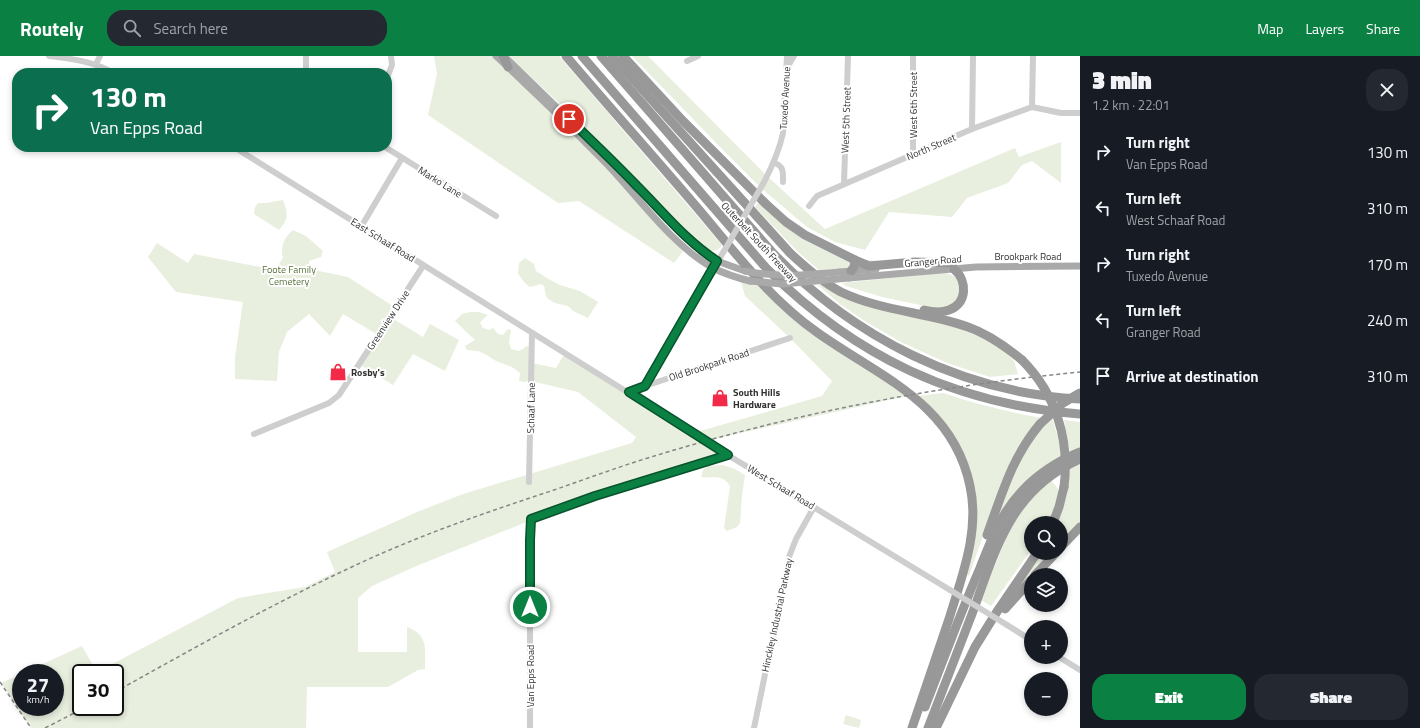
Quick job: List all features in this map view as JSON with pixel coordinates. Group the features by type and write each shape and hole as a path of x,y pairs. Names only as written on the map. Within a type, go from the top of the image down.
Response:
{"highway":[{"path":"504,56 508,67"},
{"path":"566,56 773,296 819,333 888,378 923,404 942,425 957,448 965,467 970,486 973,511 972,534 964,571 912,728"},
{"name":"Outerbelt South Freeway","path":"582,56 767,269 795,296 835,327 883,357 911,372 936,382 976,396 1012,405 1046,411 1080,414"},
{"name":"Outerbelt South Freeway","path":"601,56 768,248 799,279 843,314 906,353 957,374 1017,391 1080,399"},
{"path":"612,56 797,260 826,283 849,295 875,304 968,327 989,336 1022,360 1040,381 1052,402 1063,435 1066,465 1064,487 1056,516"},
{"path":"623,56 688,126 766,204 786,222 810,238 866,265 872,266 915,262 954,266 961,277 964,293 960,302 948,311 932,312 892,304 875,304"},
{"path":"850,275 854,267 855,260"},
{"path":"965,602 978,560 1010,471 1023,446 1040,424 1063,403 1080,393"},
{"path":"917,728 965,602 998,525 1011,504 1022,491 1040,475 1060,462 1080,452"},
{"path":"928,728 1004,530 1022,503 1041,483 1060,469 1080,460"},
{"path":"1068,540 1080,527"},
{"path":"936,728 975,647 1032,560"},
{"path":"1042,568 1049,560"},
{"path":"961,675 992,626 1024,588"}],"main road":[{"name":"Granger Road","path":"496,56 601,158 663,226 692,253 716,265 764,275 792,276 840,272 850,275"},
{"name":"Granger Road","path":"504,56 623,172 687,239 716,265 730,275 750,281 782,284 850,275 954,266 976,267"},
{"name":"Brookpark Road","path":"976,267 1080,266"}],"street":[{"path":"49,56 83,61 96,64 104,68"},
{"path":"96,64 100,56"},
{"path":"306,56 306,68"},
{"path":"391,56 391,68"},
{"path":"687,61 698,56"},
{"name":"Tuxedo Avenue","path":"645,386 763,184 774,162 781,144 785,123 787,56"},
{"path":"787,71 788,64 794,56"},
{"name":"West 5th Street","path":"844,184 848,56"},
{"name":"West 6th Street","path":"913,56 913,154"},
{"path":"972,129 973,56"},
{"path":"1033,56 1032,107 1061,114 1080,113"},
{"name":"North Street","path":"809,206 817,196 844,184 972,129 1032,107"},
{"name":"East Schaaf Road","path":"242,152 532,333"},
{"name":"Marko Lane","path":"392,152 496,216"},
{"path":"361,227 402,158"},
{"path":"774,162 783,169 783,182"},
{"name":"Greenview Drive","path":"254,434 328,403 339,395 423,266"},
{"name":"West Schaaf Road","path":"532,333 629,392 713,446 1024,636"},
{"name":"Schaaf Lane","path":"529,482 532,333"},
{"name":"Old Brookpark Road","path":"629,392 790,338"},
{"name":"Van Epps Road","path":"530,728 531,519 595,496 728,455"},
{"name":"Hinckley Industrial Parkway","path":"754,728 789,557 796,539 814,507"},
{"path":"1068,663 1080,670"}],"green space":[{"path":"434,56 496,56 686,247 674,263 579,201 558,203 428,115 437,74"},
{"path":"510,56 559,56 722,245 720,248 715,251 711,251 692,238 651,193 595,137"},
{"path":"632,56 648,56 767,176 825,229 1015,148 1019,157 1061,142 1061,183 1032,161 1022,165 1008,183 967,198 952,217 889,212 865,250 835,242 807,227 761,188"},
{"path":"283,200 287,216 285,223 279,230 254,214 255,207 258,203"},
{"path":"759,201 795,232 821,247 850,258 897,262 897,264 819,270 798,252 755,207"},
{"name":"Foote Family Cemetery","path":"293,230 306,236 323,251 321,257 309,261 309,269 348,277 396,308 390,317 423,337 430,324 459,340 445,371 413,354 393,385 359,364 378,335 343,314 330,336 309,314 287,332 279,352 277,381 235,379 235,357 243,302 176,292 148,257 157,243 188,263 194,254 275,270 283,258 282,247 285,239"},
{"path":"525,258 534,264 536,271 550,280 560,285 580,291 598,302 588,318 573,311 568,306 555,303 548,299 544,286 541,284 530,287 525,283 518,274 519,263"},
{"path":"942,273 949,274 959,281 961,292 954,304 939,309 882,297 846,286 842,283"},
{"path":"740,278 757,282 773,296 911,395 705,441 728,455 535,517 524,523 414,567 372,586 358,598 358,652 407,652 407,627 419,634 422,639 425,649 425,669 418,670 388,687 307,687 306,728 31,728 23,716 64,716 64,664 43,664 82,646 92,664 72,664 72,716 124,716 124,664 112,664 238,598 305,587 335,572 327,552 417,512 463,494 632,443 636,437 578,392 531,381 532,363 556,368 565,353 693,433 822,396 832,381 790,338 745,296"},
{"path":"824,284 979,336 1003,350 1014,361 1018,374 990,377 947,363 901,342 868,323 840,304 818,285"},
{"path":"479,312 488,315 480,323 483,328 489,330 493,328 498,334 503,335 508,329 511,330 509,342 511,349 519,351 526,346 529,347 529,380 526,382 519,381 520,373 512,367 496,361 478,351 467,350 465,346 475,340 455,321 462,314"},
{"path":"943,393 967,401 1042,418 999,490 969,576 967,575 977,520 973,482 968,463 957,441 941,418 918,396"},
{"path":"1052,417 1061,456 999,518 996,516 1024,451 1041,428"},
{"path":"1064,420 1080,422 1080,449 1070,453"},
{"path":"1080,464 1080,525 1068,538 1068,516 1060,516 1067,495 1070,468"},
{"path":"723,465 735,469 745,475 740,523 737,527 727,531 724,528 730,486 724,479 717,477 701,477 703,470 708,466"},
{"path":"1051,480 1059,490 1052,516 1024,516 1024,560 991,606 981,600 1009,531 1029,500"},
{"path":"1037,560 1047,560 1040,568 1032,568"},
{"path":"1024,579 1024,583 1017,589"},
{"path":"12,678 12,700 1,683"},
{"path":"846,715 861,720 859,728 843,724"}],"railway":[{"path":"124,687 265,610 380,554 454,524 626,465 704,442 810,415 971,385 1080,372"},
{"path":"0,682 31,728"},
{"path":"45,728 72,714"}],"place":[{"name":"Rosby's","path":"338,372"},
{"name":"South Hills Hardware","path":"720,398"}],"route":[{"path":"530,607 531,519 595,496 728,455 629,392 645,386 717,261 702,252 687,239 638,186 569,119"}]}
